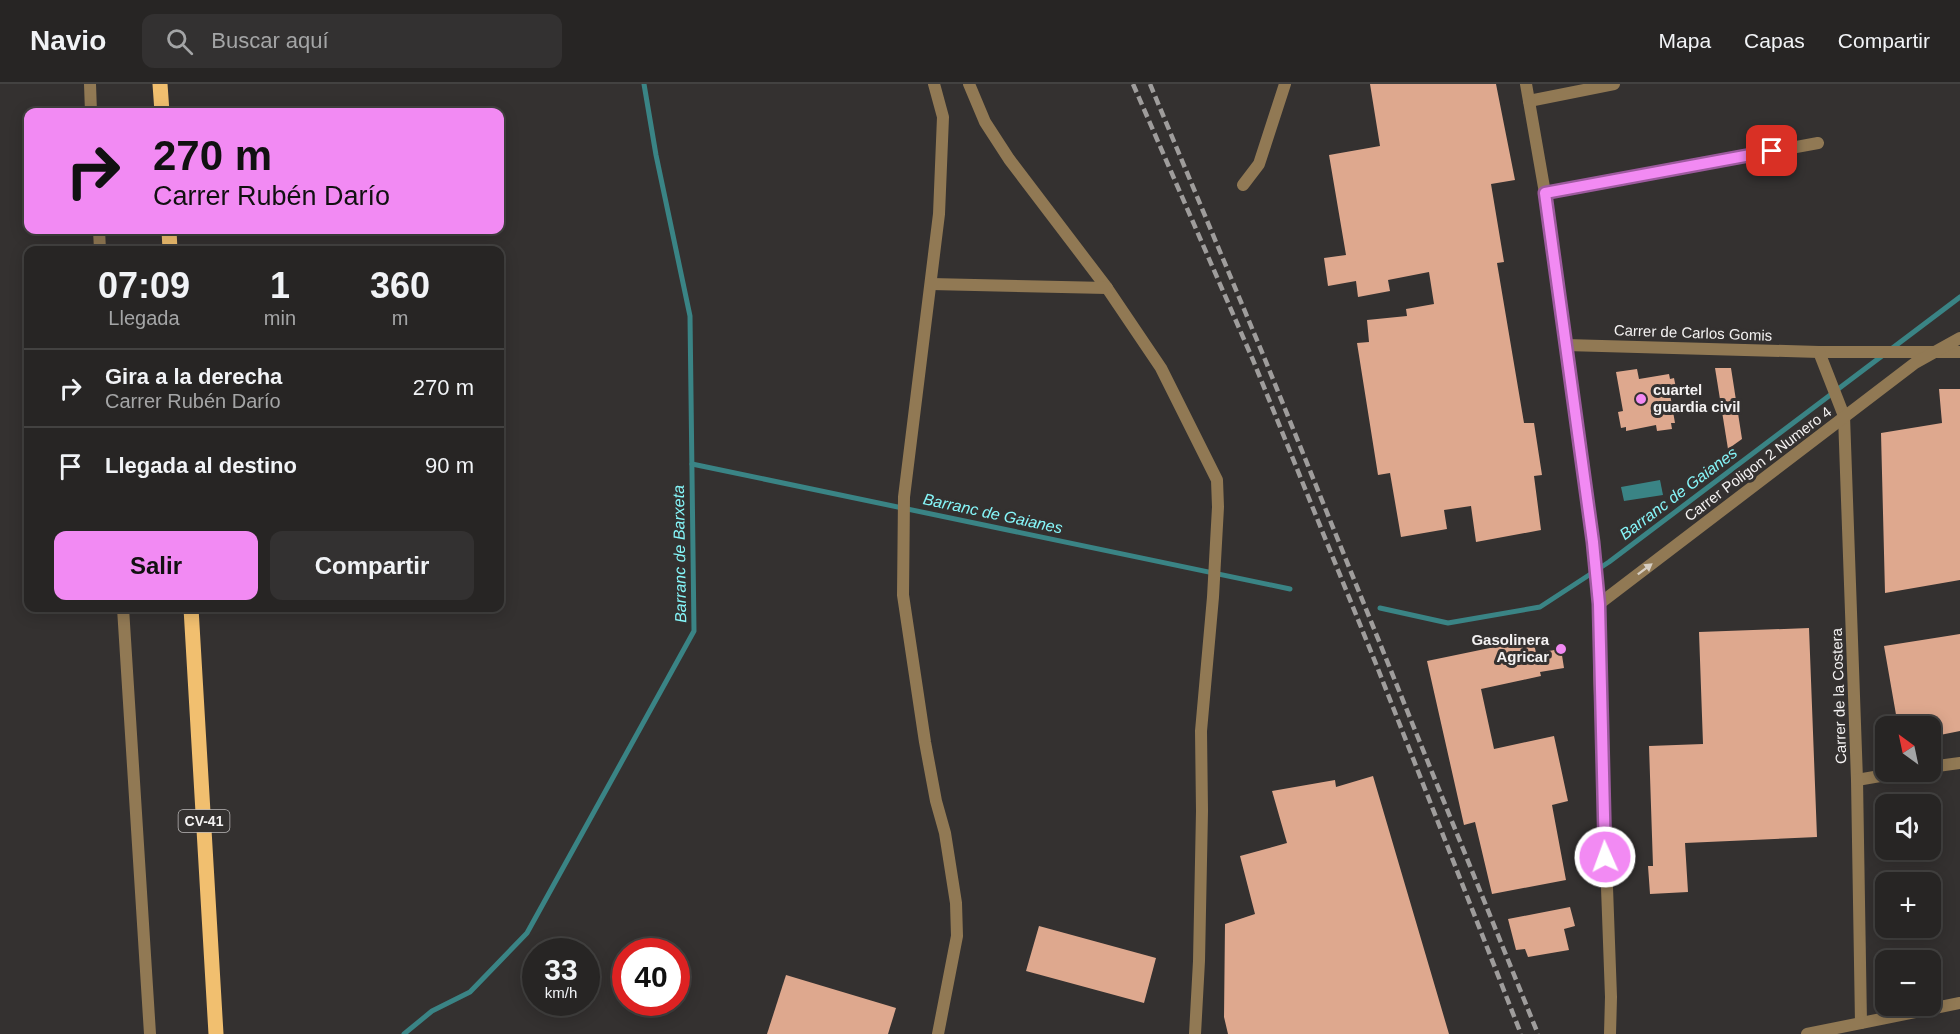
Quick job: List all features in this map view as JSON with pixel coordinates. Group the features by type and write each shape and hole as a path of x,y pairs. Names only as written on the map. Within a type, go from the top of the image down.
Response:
{"main road":[{"path":"160,84 162,108"},
{"name":"CV-41","path":"191,612 216,1034"}],"street":[{"path":"90,84 91,108"},
{"path":"934,84 943,117 939,214 904,497 903,595 925,742 936,801 945,832 956,903 957,936 938,1034"},
{"path":"969,84 985,122 1009,159 1107,288 1161,368 1217,480 1218,507 1213,597 1201,730 1202,811 1195,1034"},
{"path":"1243,186 1258,164 1285,84"},
{"path":"1526,84 1545,193 1582,454 1597,581 1611,997 1610,1034"},
{"path":"1529,101 1614,84"},
{"path":"1545,193 1818,143"},
{"path":"931,284 1107,288"},
{"name":"Carrer Poligon 2 Numero 4","path":"1599,604 1842,411 1915,363 1960,338"},
{"name":"Carrer de Carlos Gomis","path":"1566,345 1819,352 1960,352"},
{"name":"Carrer de la Costera","path":"1819,352 1842,411 1857,780 1861,1023"},
{"path":"123,612 150,1034"},
{"path":"1941,766 1960,763"},
{"path":"1857,780 1875,777"},
{"path":"1807,1034 1960,1003"}],"water":[{"path":"1660,480 1663,495 1624,501 1621,487"}],"building":[{"path":"1370,84 1496,84 1515,180 1491,184 1504,262 1497,263 1524,423 1534,423 1542,475 1534,476 1541,530 1476,542 1471,506 1444,510 1447,529 1401,537 1390,473 1378,475 1357,343 1369,342 1367,320 1407,316 1406,309 1434,304 1429,272 1388,280 1390,291 1358,297 1356,281 1328,286 1324,258 1346,255 1329,155 1380,146"},
{"path":"1715,368 1731,368 1742,439 1728,449"},
{"name":"cuartel guardia civil","path":"1637,369 1639,379 1669,374 1670,379 1674,378 1677,393 1670,394 1675,423 1671,423 1672,429 1657,431 1656,425 1626,431 1626,427 1621,428 1618,412 1623,411 1616,372"},
{"path":"1939,389 1960,389 1960,580 1885,593 1881,433 1942,423"},
{"path":"1809,628 1817,837 1685,843 1688,892 1650,894 1648,866 1653,866 1649,746 1703,744 1699,632"},
{"path":"1960,634 1960,731 1941,735 1941,716 1896,716 1884,646"},
{"path":"1533,639 1536,653 1561,649 1564,668 1540,672 1541,676 1481,689 1494,749 1554,736 1568,801 1552,805 1566,880 1492,894 1475,822 1464,825 1427,661"},
{"path":"1373,776 1449,1034 1228,1034 1224,1017 1225,924 1255,914 1240,856 1287,843 1272,791 1335,780 1336,787"},
{"path":"1570,907 1575,926 1564,929 1569,950 1528,957 1525,949 1516,950 1508,919"},
{"path":"1039,926 1156,958 1144,1003 1026,971"},
{"path":"786,975 896,1008 888,1034 767,1034"}],"waterway":[{"name":"Barranc de Barxeta","path":"404,1034 432,1011 470,992 527,933 694,631 690,316 656,155 644,84"},
{"name":"Barranc de Gaianes","path":"1380,608 1448,623 1540,607 1609,562 1960,297"},
{"name":"Barranc de Gaianes","path":"692,464 1290,589"}],"railway":[{"path":"1133,84 1253,360 1378,669 1521,1034"},
{"path":"1150,84 1264,357 1538,1034"}],"place":[{"name":"cuartel guardia civil","path":"1641,399"},
{"name":"Gasolinera Agricar","path":"1561,649"}],"route":[{"path":"1605,857 1599,604 1582,454 1545,193 1772,151"}]}
